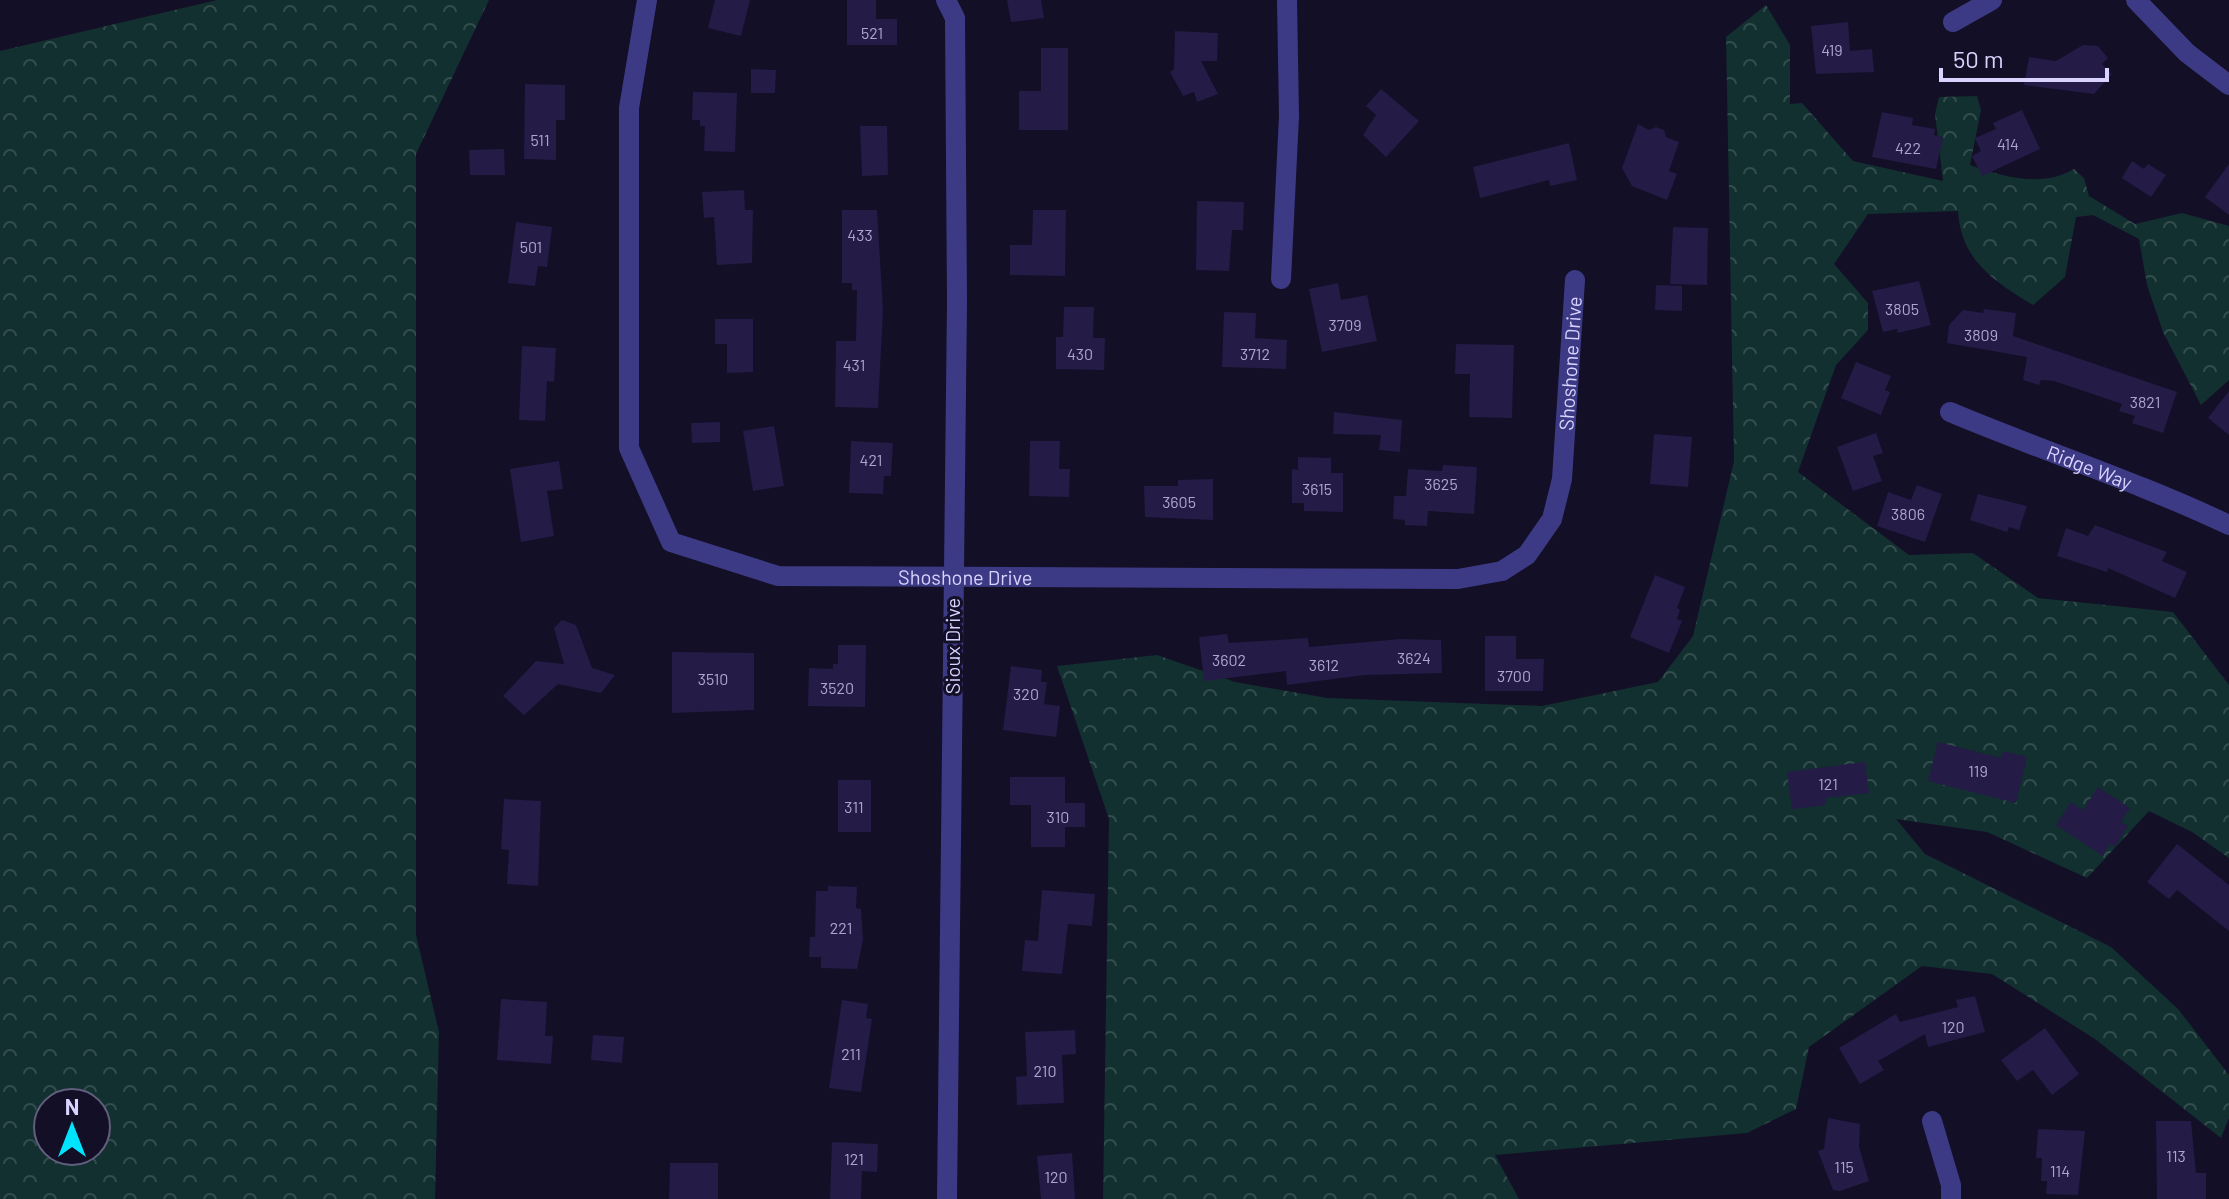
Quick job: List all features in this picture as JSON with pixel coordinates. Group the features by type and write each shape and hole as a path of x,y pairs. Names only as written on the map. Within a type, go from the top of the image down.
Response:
{"street":[{"name":"Shoshone Drive","path":"647,0 629,108 629,448 671,542 778,576 1458,579 1502,571 1527,555 1552,519 1562,479 1575,280"},
{"name":"Sioux Drive","path":"946,0 955,18 957,301 947,1199"},
{"path":"1281,279 1289,116 1287,0"},
{"path":"1953,22 1992,0"},
{"path":"2136,0 2187,53 2229,85"},
{"name":"Ridge Way","path":"1950,412 2053,455 2168,496 2229,525"},
{"path":"1932,1121 1951,1185 1951,1199"}],"green space":[{"path":"217,0 489,0 416,154 416,935 439,1032 435,1199 0,1199 0,51"},
{"path":"1766,5 1790,45 1790,104 1802,103 1853,161 1943,181 1935,114 1939,97 1977,96 1981,110 1970,165 2023,179 2049,178 2074,169 2084,178 2089,196 2135,224 2182,213 2229,226 2229,380 2201,405 2163,332 2147,285 2139,239 2093,215 2076,217 2065,277 2033,305 1993,278 1973,257 1966,244 1958,211 1868,214 1834,264 1868,303 1868,330 1836,365 1798,472 1909,555 1973,553 2038,598 2173,612 2229,685 2229,858 2192,832 2149,811 2087,878 1987,832 1896,819 1925,854 2111,947 2178,1009 2229,1075 2229,1118 2221,1138 2095,1039 1992,974 1922,966 1809,1047 1796,1109 1747,1133 1495,1155 1519,1199 1103,1199 1109,819 1057,666 1157,655 1235,682 1327,698 1542,706 1658,682 1693,636 1734,461 1726,37"}],"building":[{"path":"715,0 750,0 741,36 708,28"},
{"path":"847,0 876,0 876,19 897,19 897,45 847,45"},
{"path":"1007,0 1041,0 1044,18 1011,22"},
{"path":"1848,22 1850,51 1872,49 1874,72 1816,74 1811,26"},
{"path":"1175,31 1218,33 1217,61 1201,61 1218,94 1197,102 1194,92 1183,96 1170,72 1174,69"},
{"path":"2083,45 2098,46 2108,58 2102,64 2112,74 2094,94 2024,85 2029,57 2056,61"},
{"path":"1041,48 1068,48 1068,130 1019,130 1019,91 1041,91"},
{"path":"751,69 776,70 775,93 751,93"},
{"path":"525,84 565,85 565,120 556,120 556,160 524,159"},
{"path":"1381,89 1419,121 1386,157 1363,135 1376,115 1366,106"},
{"path":"693,92 737,93 735,152 704,151 705,126 700,126 700,120 692,120"},
{"path":"2022,110 2040,149 1982,176 1972,156 1981,151 1975,138 1996,129 1993,123"},
{"path":"1882,112 1913,118 1912,125 1935,129 1934,135 1943,137 1936,169 1872,157"},
{"path":"1638,124 1649,130 1656,127 1664,130 1666,137 1679,142 1669,171 1677,174 1667,200 1632,186 1622,168"},
{"path":"860,126 887,126 888,175 862,176"},
{"path":"1569,143 1577,180 1550,186 1549,180 1480,198 1473,167"},
{"path":"504,149 505,175 470,175 469,150"},
{"path":"2132,161 2144,169 2148,164 2166,175 2151,197 2122,178"},
{"path":"2229,164 2229,215 2205,197"},
{"path":"744,190 745,210 753,210 752,263 717,265 714,217 704,218 702,192"},
{"path":"1197,201 1244,202 1243,230 1232,230 1229,271 1196,270"},
{"path":"842,210 877,210 883,310 878,408 835,407 836,341 856,341 857,290 852,290 852,283 842,283"},
{"path":"1033,210 1066,210 1065,276 1010,275 1010,245 1032,245"},
{"path":"516,222 552,227 547,267 538,266 535,286 508,283"},
{"path":"1673,227 1708,228 1707,285 1670,284"},
{"path":"1919,281 1931,325 1898,333 1897,329 1883,332 1872,291"},
{"path":"1338,283 1341,300 1367,295 1377,341 1322,352 1309,289"},
{"path":"1656,285 1682,286 1682,311 1655,310"},
{"path":"1064,307 1094,307 1093,338 1105,338 1104,370 1056,369 1056,337 1063,337"},
{"path":"1984,309 2016,313 2013,336 2177,392 2163,433 2132,423 2135,416 2119,411 2122,404 2054,381 2041,380 2039,385 2023,380 2027,357 1947,343 1949,325 1963,310 1983,313"},
{"path":"1224,312 1256,313 1255,338 1287,340 1286,369 1222,367"},
{"path":"715,319 753,319 753,372 727,373 727,344 715,344"},
{"path":"1456,344 1514,345 1512,418 1469,417 1470,374 1455,374"},
{"path":"522,346 556,348 554,382 547,381 545,421 519,420"},
{"path":"1856,362 1891,376 1885,390 1890,392 1881,415 1841,398"},
{"path":"2229,391 2229,435 2208,418"},
{"path":"1334,412 1402,420 1400,452 1379,450 1381,435 1333,434"},
{"path":"720,422 720,442 692,443 691,423"},
{"path":"774,426 784,486 753,491 743,431"},
{"path":"1876,433 1883,453 1873,456 1882,481 1853,491 1837,447"},
{"path":"1654,434 1692,437 1688,487 1650,484"},
{"path":"851,441 893,443 891,476 884,476 883,494 849,493"},
{"path":"1030,441 1060,441 1059,469 1070,469 1069,497 1029,496"},
{"path":"1298,457 1331,458 1331,473 1343,473 1343,512 1304,511 1304,503 1292,503 1292,469 1298,470"},
{"path":"559,461 563,489 547,491 554,536 521,542 510,469"},
{"path":"1443,465 1477,467 1474,514 1428,511 1427,526 1405,525 1405,520 1393,519 1394,496 1406,496 1408,469 1442,471"},
{"path":"1213,479 1213,520 1145,517 1144,486 1178,486 1178,480"},
{"path":"1917,485 1942,494 1925,542 1877,526 1888,492 1911,500"},
{"path":"1978,494 2027,506 2019,530 2009,527 2007,532 1970,520"},
{"path":"2095,525 2167,552 2162,561 2187,572 2175,598 2108,568 2107,572 2057,556 2066,528 2088,536"},
{"path":"1655,575 1685,587 1677,608 1680,610 1677,619 1682,621 1669,653 1630,637"},
{"path":"562,620 576,625 592,668 615,675 601,693 558,684 524,715 503,696 536,661 564,664 554,628"},
{"path":"1227,634 1229,643 1308,638 1309,647 1401,639 1441,640 1442,673 1365,675 1287,685 1286,671 1204,681 1199,637"},
{"path":"1485,636 1516,636 1516,659 1544,659 1543,691 1485,691"},
{"path":"838,645 866,645 865,707 808,706 809,668 833,669 833,664 838,664"},
{"path":"672,652 754,653 754,710 672,713"},
{"path":"1011,666 1042,670 1041,682 1047,682 1044,704 1060,706 1056,737 1003,730"},
{"path":"1938,742 2001,758 2003,751 2027,757 2016,803 1928,781"},
{"path":"1865,762 1869,793 1825,798 1826,805 1792,809 1787,772"},
{"path":"1010,777 1065,777 1065,803 1085,803 1085,827 1065,827 1065,847 1031,847 1031,805 1010,805"},
{"path":"838,780 871,780 871,832 838,832"},
{"path":"2098,787 2130,808 2121,822 2128,826 2115,847 2110,844 2103,856 2056,825 2071,802 2083,810"},
{"path":"504,799 541,801 538,886 507,884 509,850 501,849"},
{"path":"2177,844 2229,885 2229,931 2177,890 2169,899 2147,882"},
{"path":"828,886 857,887 856,908 861,909 863,940 857,969 821,968 821,957 809,957 810,937 815,937 816,891 828,891"},
{"path":"1042,890 1095,894 1092,926 1068,924 1062,974 1022,971 1025,940 1038,941"},
{"path":"1975,996 1985,1032 1928,1047 1925,1034 1878,1061 1884,1070 1860,1084 1839,1048 1896,1014 1900,1022 1958,1007 1956,1000"},
{"path":"501,999 547,1002 545,1036 553,1036 551,1064 497,1060"},
{"path":"842,1000 868,1004 866,1018 872,1019 861,1092 829,1088"},
{"path":"2045,1028 2079,1074 2052,1095 2033,1070 2017,1081 2001,1060"},
{"path":"1075,1030 1076,1054 1062,1055 1064,1103 1017,1105 1016,1077 1027,1076 1025,1032"},
{"path":"593,1035 624,1037 622,1063 591,1060"},
{"path":"1828,1118 1860,1124 1859,1147 1869,1181 1840,1191 1833,1190 1818,1151 1824,1149"},
{"path":"2156,1121 2191,1121 2196,1173 2206,1173 2206,1199 2157,1199"},
{"path":"2038,1129 2085,1131 2078,1195 2046,1194 2047,1181 2041,1181 2042,1158 2036,1158"},
{"path":"832,1142 878,1144 877,1172 862,1171 861,1199 830,1199"},
{"path":"1072,1153 1075,1199 1041,1199 1037,1156"},
{"path":"670,1163 718,1163 718,1199 669,1199"}]}
